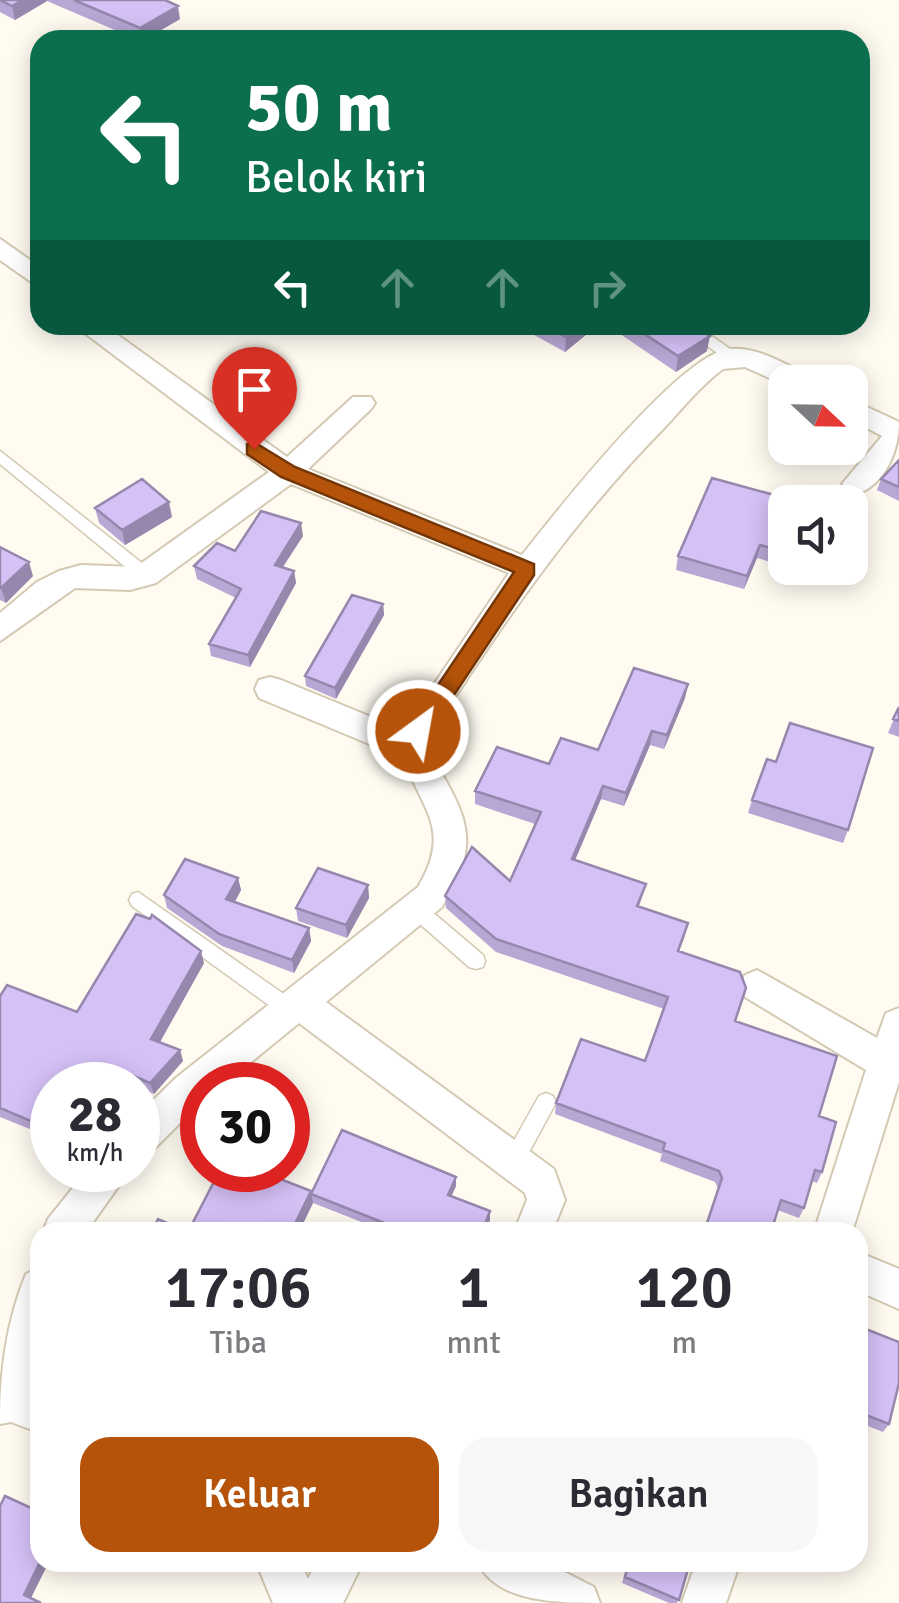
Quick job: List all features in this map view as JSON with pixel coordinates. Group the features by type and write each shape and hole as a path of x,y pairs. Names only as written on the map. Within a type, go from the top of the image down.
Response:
{"street":[{"path":"0,247 30,272"},
{"path":"100,335 288,472 527,569"},
{"path":"160,1119 292,1004 418,911 440,881 452,835 415,748 418,731 434,705 527,569 637,437 708,368 732,357 768,366"},
{"path":"0,630 62,582 78,576 122,580 146,575 288,472 362,403"},
{"path":"856,484 899,433 868,417"},
{"path":"270,689 415,748"},
{"path":"758,986 888,1064"},
{"path":"292,1004 514,1160 545,1190 537,1222"},
{"path":"836,1222 899,1024"},
{"path":"70,1222 94,1192"},
{"path":"868,1276 899,1289"},
{"path":"17,1406 30,1339"},
{"path":"282,1572 296,1603"},
{"path":"318,1603 336,1572"},
{"path":"518,1572 578,1603"},
{"path":"704,1603 715,1572"}],"lane":[{"path":"701,335 732,357"},
{"path":"0,456 146,575"},
{"path":"138,900 292,1004"},
{"path":"418,911 476,961"},
{"path":"514,1160 546,1102"}],"building":[{"path":"0,0 23,0 12,6"},
{"path":"74,0 165,0 178,6 140,28"},
{"path":"646,335 710,336 678,356"},
{"path":"899,460 899,487 881,479"},
{"path":"712,478 768,493 768,547 760,545 747,576 678,556"},
{"path":"142,479 169,502 122,530 95,508"},
{"path":"261,511 301,523 275,565 294,571 248,655 209,644 241,589 194,566 217,543 235,551"},
{"path":"0,547 29,562 1,588 0,588"},
{"path":"352,595 383,604 335,688 305,676"},
{"path":"634,668 688,684 667,735 652,731 626,793 603,786 572,859 646,884 637,906 688,923 678,951 740,972 746,988 735,1021 837,1056 819,1116 836,1122 822,1172 815,1170 804,1208 781,1200 774,1222 707,1222 722,1178 719,1171 663,1150 665,1143 556,1103 581,1039 645,1061 668,997 496,939 445,896 472,847 510,881 541,812 475,791 497,747 549,764 561,738 598,750"},
{"path":"790,723 873,748 848,830 752,800 767,759 776,762"},
{"path":"185,859 238,878 226,899 309,928 292,960 219,934 164,895"},
{"path":"318,868 368,885 346,925 296,908"},
{"path":"136,914 150,919 152,915 201,951 151,1039 180,1050 160,1072 160,1062 30,1062 30,1121 0,1108 0,996 7,985 77,1012"},
{"path":"342,1130 456,1177 448,1195 490,1211 486,1222 382,1222 311,1194"},
{"path":"310,1191 296,1222 193,1222 209,1192"},
{"path":"868,1330 899,1342 899,1383 889,1424 868,1416"},
{"path":"5,1496 30,1507 30,1572 35,1572 24,1595 41,1603 0,1603 0,1506"},
{"path":"626,1572 687,1572 679,1600 625,1577"}],"route":[{"path":"254,449 288,472 301,474 527,569 418,731"}]}
